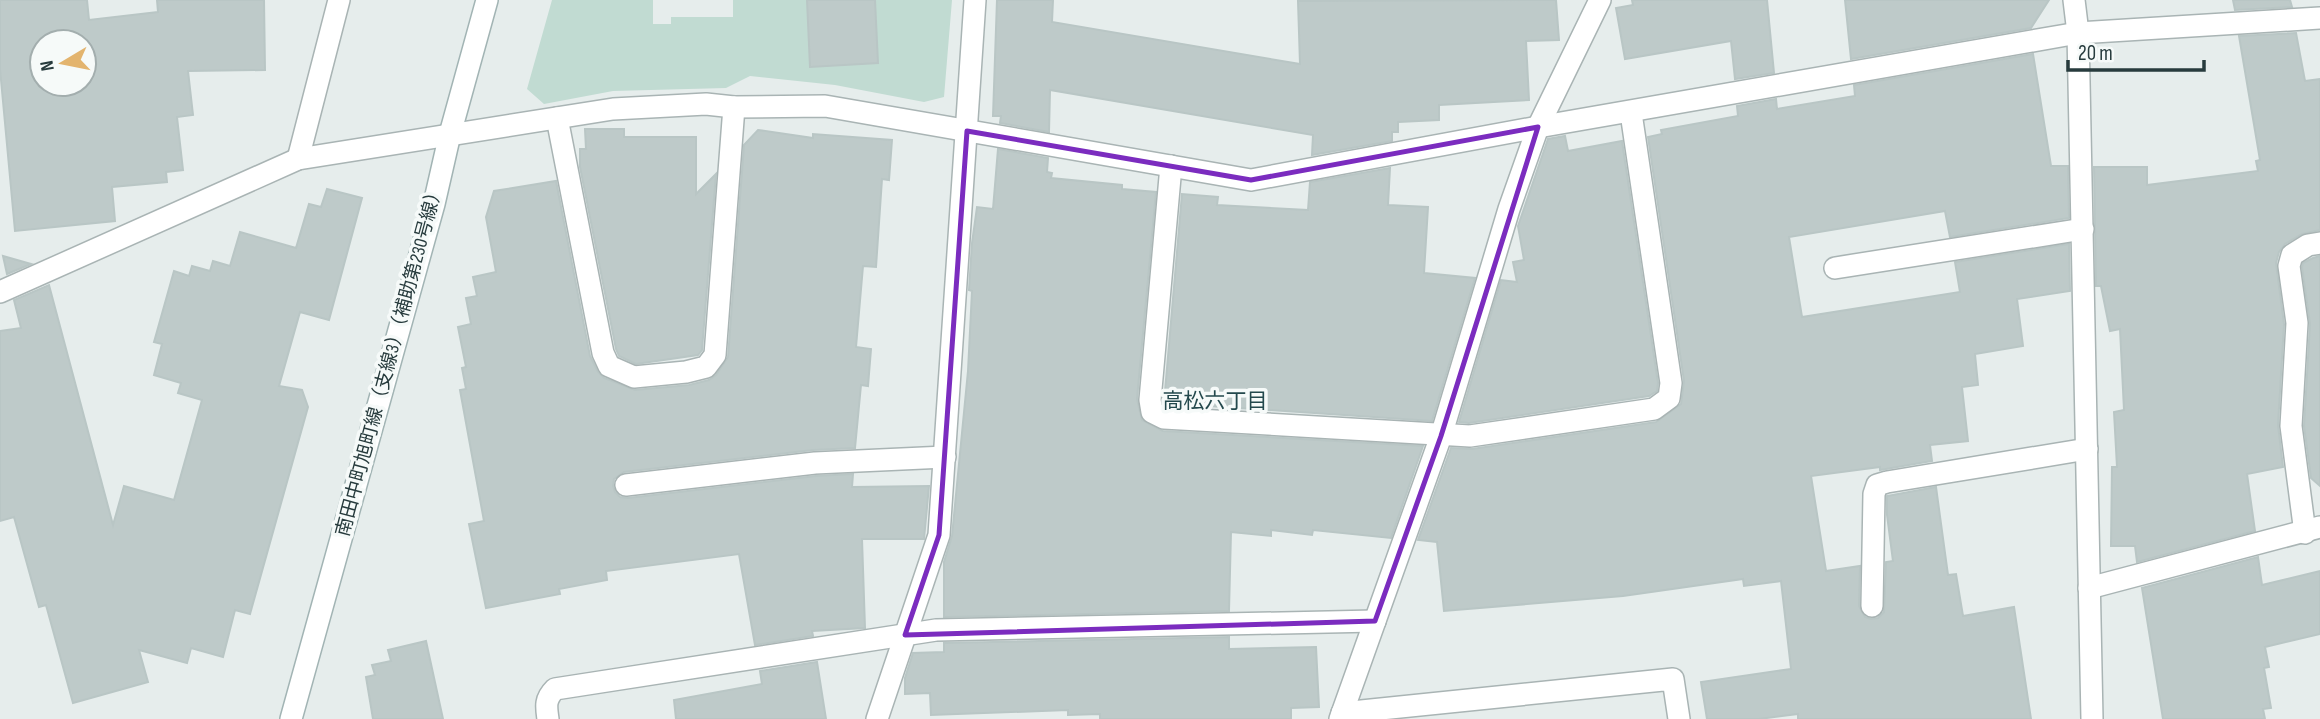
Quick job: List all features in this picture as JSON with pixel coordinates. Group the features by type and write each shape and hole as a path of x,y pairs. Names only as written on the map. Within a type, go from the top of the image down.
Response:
{"street":[{"path":"298,159 339,0"},
{"name":"南田中町旭町線（支線3）（補助第230号線）","path":"291,719 434,204 450,134 487,0"},
{"path":"877,719 939,536 975,0"},
{"path":"1600,0 1538,127 1509,209 1441,436 1341,716 1674,679 1679,719"},
{"path":"2074,0 2078,33 2083,229 2092,719"},
{"path":"0,292 298,159 612,109 706,104 734,107 825,106 1251,180 2078,33 2320,18"},
{"path":"557,118 603,353 610,366 635,377 687,372 706,367 715,355 734,107"},
{"path":"1171,166 1150,400 1152,412 1164,418 1470,436 1654,409 1669,398 1671,383 1631,113"},
{"path":"1835,268 2083,229"},
{"path":"2089,588 2313,530 2291,426 2297,323 2289,266 2292,255 2308,245 2320,243"},
{"path":"1872,606 1874,494 1877,485 2087,449"},
{"path":"626,485 816,463 945,457"},
{"path":"548,719 546,705 555,690 936,630 1375,621"}],"highlighted area":[{"path":"1538,127 1441,436 1375,621 905,635 939,535 967,131 1251,180"}],"green space":[{"path":"552,0 653,0 653,24 671,24 671,17 733,17 733,0 807,0 810,67 878,63 875,0 952,0 944,97 924,102 835,85 750,76 726,88 613,91 544,104 527,89"}],"building":[{"path":"0,0 87,0 89,20 158,12 157,0 264,0 265,70 188,71 193,115 177,117 183,170 166,172 167,182 112,187 115,221 15,231 0,69"},
{"path":"807,0 875,0 878,63 810,67"},
{"path":"997,0 1053,0 1052,22 1300,64 1298,1 1556,0 1559,40 1526,41 1529,100 1439,105 1439,120 1398,122 1398,132 1392,132 1392,141 1312,155 1313,135 1050,90 1049,132 1000,123 1001,116 993,116"},
{"path":"1632,0 1767,0 1774,73 1735,79 1731,41 1625,59 1616,8 1633,5"},
{"path":"1845,0 2049,0 2031,28 1851,59"},
{"path":"2233,0 2290,0 2292,7 2235,10"},
{"path":"2296,33 2305,81 2320,79 2320,230 2302,234 2285,244 2276,263 2284,324 2278,425 2283,467 2247,474 2255,531 2137,562 2135,546 2111,546 2112,467 2117,467 2114,412 2124,410 2120,329 2110,331 2101,286 2096,286 2094,167 2147,167 2147,185 2258,171 2256,161 2260,160 2239,36"},
{"path":"2033,54 2051,166 2068,166 2069,218 1950,237 1945,211 1789,237 1802,317 1960,292 1955,262 2069,244 2070,291 2017,299 2023,346 1975,354 1978,385 1962,387 1968,441 1930,445 1932,461 1880,470 1880,467 1811,476 1826,571 1860,566 1859,606 1865,617 1871,619 1878,618 1884,612 1886,562 1893,561 1887,496 1936,487 1948,575 1956,574 1963,616 2014,607 2031,719 1798,719 1798,714 1759,719 1707,719 1701,682 1791,669 1781,581 1744,586 1743,579 1623,596 1444,611 1437,542 1418,540 1451,448 1472,449 1656,422 1681,404 1684,381 1648,137 1662,134 1661,130 1738,116 1737,106 1776,99 1777,109 1855,96 1854,85"},
{"path":"585,129 624,129 624,137 696,137 696,194 716,174 702,350 698,355 636,364 619,356 580,167 580,149 586,149"},
{"path":"758,130 813,138 813,134 892,140 889,180 882,179 876,267 863,266 856,347 871,349 868,386 861,385 855,448 813,450 624,472 614,479 615,492 620,497 628,498 853,474 852,487 929,486 924,539 862,539 865,628 812,631 813,636 755,645 739,554 606,571 607,580 559,589 560,594 486,608 469,524 484,521 460,390 466,389 462,368 466,367 458,327 471,324 466,298 477,296 473,277 496,272 486,217 494,191 556,181 590,356 604,378 635,390 689,385 709,380 716,375 728,357 744,145"},
{"path":"1565,136 1568,151 1622,141 1657,391 1649,396 1469,423 1459,422 1501,280 1517,282 1513,262 1524,260 1518,226 1548,139"},
{"path":"998,149 1048,158 1047,172 1052,173 1051,178 1122,185 1122,189 1156,192 1137,399 1142,420 1163,431 1423,446 1391,538 1313,530 1312,535 1271,530 1271,536 1231,532 1229,611 944,617 944,562 952,536 968,371 972,243 977,207 993,209"},
{"path":"1390,168 1388,205 1428,207 1424,273 1475,278 1432,421 1164,403 1182,194 1218,197 1217,205 1308,210 1310,182"},
{"path":"327,189 362,198 329,320 300,312 279,386 302,390 308,407 250,614 235,610 223,657 191,648 187,663 139,650 148,682 73,703 46,605 39,607 14,517 0,521 0,331 21,328 14,300 49,285 113,525 124,486 174,500 202,400 178,393 181,383 154,375 162,344 154,342 174,271 189,276 192,266 210,271 213,261 230,266 240,232 296,248 309,204 321,207"},
{"path":"3,256 31,264 7,274"},
{"path":"2320,256 2320,486 2311,478 2304,426 2310,324 2302,267 2303,263"},
{"path":"2258,557 2262,585 2320,571 2320,634 2265,647 2269,667 2264,668 2271,708 2263,709 2265,719 2163,719 2142,588"},
{"path":"1229,637 1229,649 1316,647 1319,707 1291,708 1291,719 1100,719 1100,714 1068,715 1068,710 931,715 930,693 905,694 905,678 913,653 944,652 944,643"},
{"path":"426,641 443,719 373,719 366,677 375,675 372,665 391,661 388,650"},
{"path":"817,662 826,719 676,719 674,700 762,684 760,671"}],"district":[{"name":"高松六丁目","path":"1215,401"}]}
